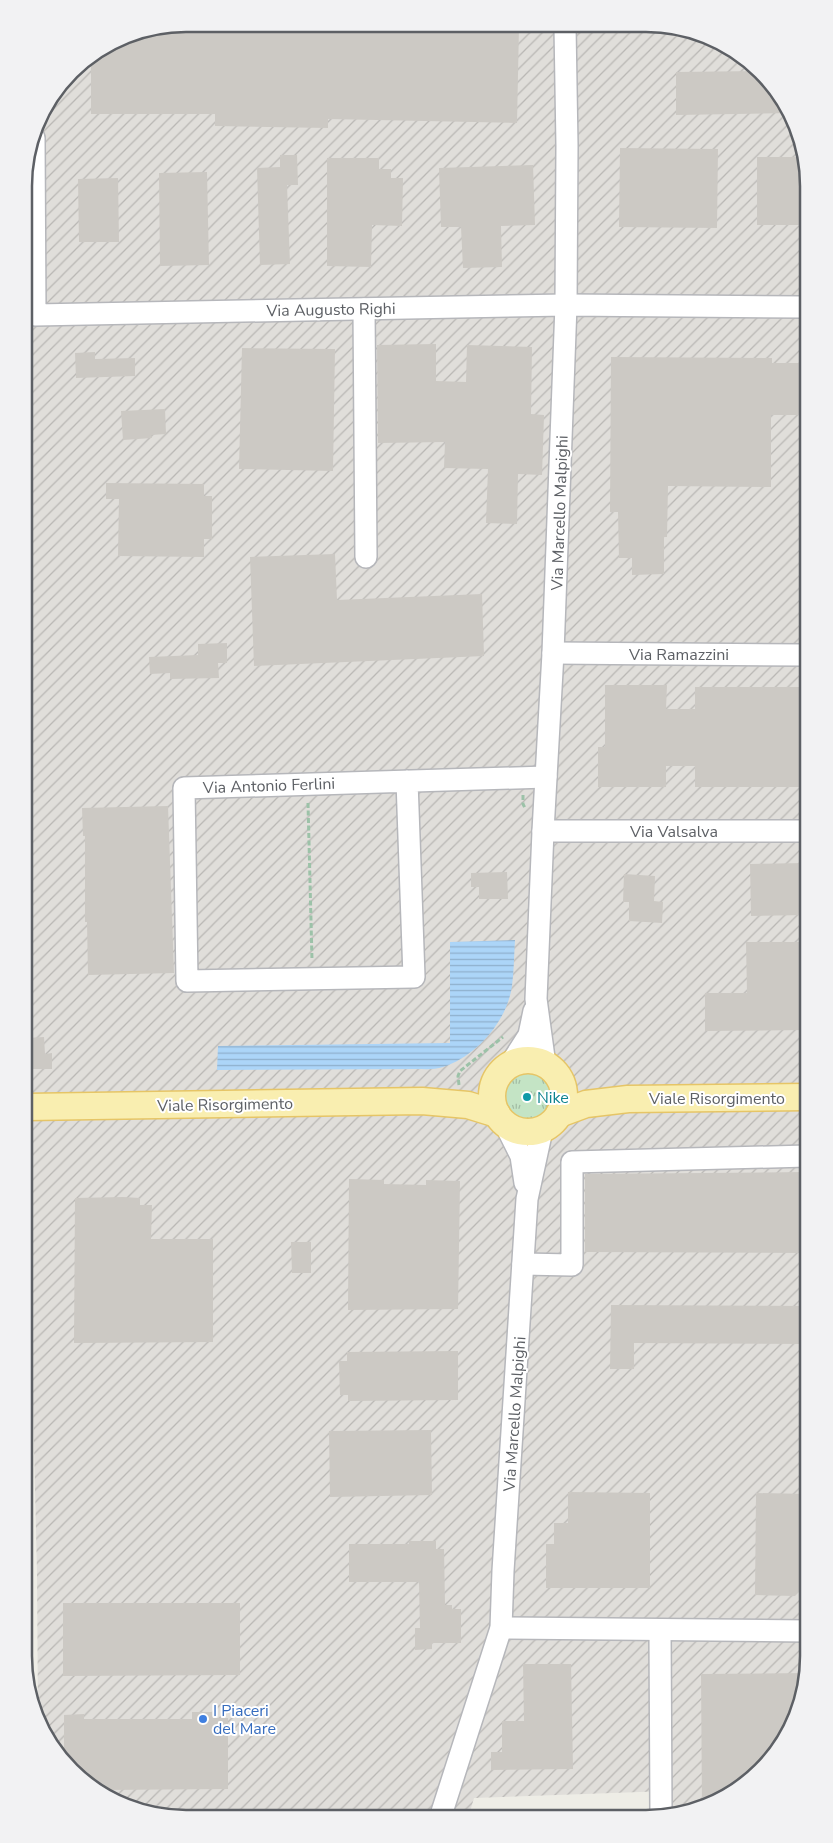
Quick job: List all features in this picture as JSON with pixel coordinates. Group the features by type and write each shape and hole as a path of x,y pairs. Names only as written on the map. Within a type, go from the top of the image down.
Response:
{"main road":[{"name":"Viale Risorgimento","path":"422,1101 466,1094 521,1061 533,1061 588,1090 628,1099"},
{"path":"551,1070 562,1085 564,1095 563,1105 551,1122"},
{"path":"501,1119 492,1104 492,1092 503,1073"},
{"name":"Viale Risorgimento","path":"33,1107 422,1101 468,1105 501,1119 523,1132 532,1132 586,1104 628,1099 800,1097"}],"street":[{"name":"Via Marcello Malpighi","path":"503,1073 529,1035 536,999 553,653 566,305 567,146 565,32"},
{"name":"Via Augusto Righi","path":"34,165 35,315 566,305 800,307"},
{"path":"364,309 366,557"},
{"name":"Via Ramazzini","path":"553,653 800,655"},
{"name":"Via Antonio Ferlini","path":"312,979 187,981 184,788 546,777"},
{"path":"312,979 414,977 407,781"},
{"name":"Via Valsalva","path":"543,831 800,831"},
{"name":"Via Marcello Malpighi","path":"536,999 551,1070"},
{"name":"Via Marcello Malpighi","path":"443,1810 501,1628 527,1200 521,1156 501,1119"},
{"name":"Via Marcello Malpighi","path":"527,1200 551,1122"},
{"path":"523,1264 572,1266 572,1162 800,1156"},
{"path":"501,1628 800,1631"},
{"path":"660,1630 661,1809"}],"path":[{"path":"523,778 523,804 525,809 530,811"},
{"path":"308,784 312,979"},
{"path":"459,1095 458,1076 460,1071 508,1033"}],"shaded area":[{"path":"647,32 677,35 715,48 756,77 780,109 789,127 795,146 800,186 800,1667 798,1687 785,1725 762,1758 732,1785 706,1799 669,1809 668,1791 474,1798 470,1810 176,1810 156,1808 127,1799 93,1779 77,1766 53,1734 44,1716 38,1696 33,1403 33,176 38,146 48,118 58,101 77,77 101,58 127,44 156,35 176,33"}],"green space":[{"path":"528,1067 544,1072 552,1080 557,1096 552,1112 544,1120 528,1125 512,1120 504,1112 499,1096 504,1080 512,1072"}],"water":[{"path":"515,940 512,986 504,1012 488,1036 467,1055 456,1062 440,1068 430,1069 217,1070 218,1046 450,1043 450,942"}],"building":[{"path":"519,32 517,123 328,119 328,128 215,126 215,114 91,114 91,66 109,53 127,44 156,35 176,33"},
{"path":"749,71 769,93 782,113 676,115 676,72"},
{"path":"620,148 718,149 717,228 619,227"},
{"path":"280,155 297,155 298,185 287,185 290,264 260,265 257,168 280,167"},
{"path":"757,157 797,157 800,186 800,225 757,225"},
{"path":"327,158 379,158 379,169 391,169 391,178 403,178 402,226 372,225 371,267 327,266"},
{"path":"533,165 535,225 501,226 502,267 463,268 461,227 441,227 439,168"},
{"path":"207,172 209,265 160,266 159,173"},
{"path":"118,178 119,242 79,242 78,179"},
{"path":"436,344 436,381 466,382 467,345 532,347 531,414 544,415 542,475 518,474 517,524 486,523 488,469 444,468 445,442 378,443 377,345"},
{"path":"242,348 335,349 333,471 239,469"},
{"path":"95,352 95,359 135,358 135,376 76,378 75,353"},
{"path":"611,357 772,358 772,363 800,363 800,415 771,415 771,487 668,486 667,537 664,537 664,574 632,575 632,558 619,558 618,512 610,512"},
{"path":"165,409 166,434 151,435 152,438 123,440 121,411"},
{"path":"106,483 204,484 204,496 212,496 212,539 204,539 204,557 118,556 119,499 106,499"},
{"path":"335,554 337,600 482,594 484,656 254,666 250,557"},
{"path":"227,643 227,663 218,663 219,678 170,679 170,673 150,674 149,657 198,655 198,644"},
{"path":"605,685 667,685 666,709 695,709 695,687 800,687 800,787 695,787 695,766 666,766 666,787 598,787 598,747 605,747"},
{"path":"168,806 174,973 88,975 87,922 85,922 85,836 83,836 82,808"},
{"path":"800,863 800,915 751,916 750,864"},
{"path":"507,872 508,899 479,899 479,887 471,887 471,873"},
{"path":"624,874 655,876 654,901 663,902 662,923 629,921 629,902 623,902"},
{"path":"746,942 800,942 800,1030 705,1031 705,993 747,993"},
{"path":"44,1037 45,1054 52,1053 52,1069 33,1069 33,1038"},
{"path":"800,1172 800,1253 585,1252 585,1174"},
{"path":"349,1179 384,1180 384,1184 426,1185 426,1180 460,1181 458,1309 348,1310"},
{"path":"75,1198 140,1198 140,1205 152,1205 151,1239 213,1239 213,1342 74,1343"},
{"path":"291,1242 311,1242 311,1273 292,1273"},
{"path":"611,1305 800,1306 800,1344 634,1343 634,1369 610,1369"},
{"path":"458,1351 458,1400 348,1401 348,1395 340,1395 339,1361 347,1361 347,1352"},
{"path":"431,1430 432,1495 330,1497 329,1431"},
{"path":"568,1492 650,1493 650,1588 546,1588 546,1544 554,1544 554,1523 568,1523"},
{"path":"756,1493 800,1494 800,1591 795,1596 755,1595"},
{"path":"409,1541 436,1541 436,1549 444,1549 445,1605 452,1605 452,1609 461,1609 461,1643 432,1643 432,1649 415,1650 415,1628 420,1628 419,1582 349,1582 349,1544 409,1544"},
{"path":"63,1603 240,1603 240,1675 63,1676"},
{"path":"523,1664 571,1664 573,1769 491,1770 491,1752 502,1752 502,1721 524,1721"},
{"path":"799,1673 798,1687 785,1725 769,1750 748,1772 732,1785 702,1800 701,1674"},
{"path":"192,1712 213,1712 213,1718 228,1718 228,1789 109,1790 77,1766 64,1750 64,1715 84,1714 84,1719 192,1719"}],"place":[{"name":"Nike","path":"527,1097"},
{"name":"I Piaceri del Mare","path":"203,1719"}]}
